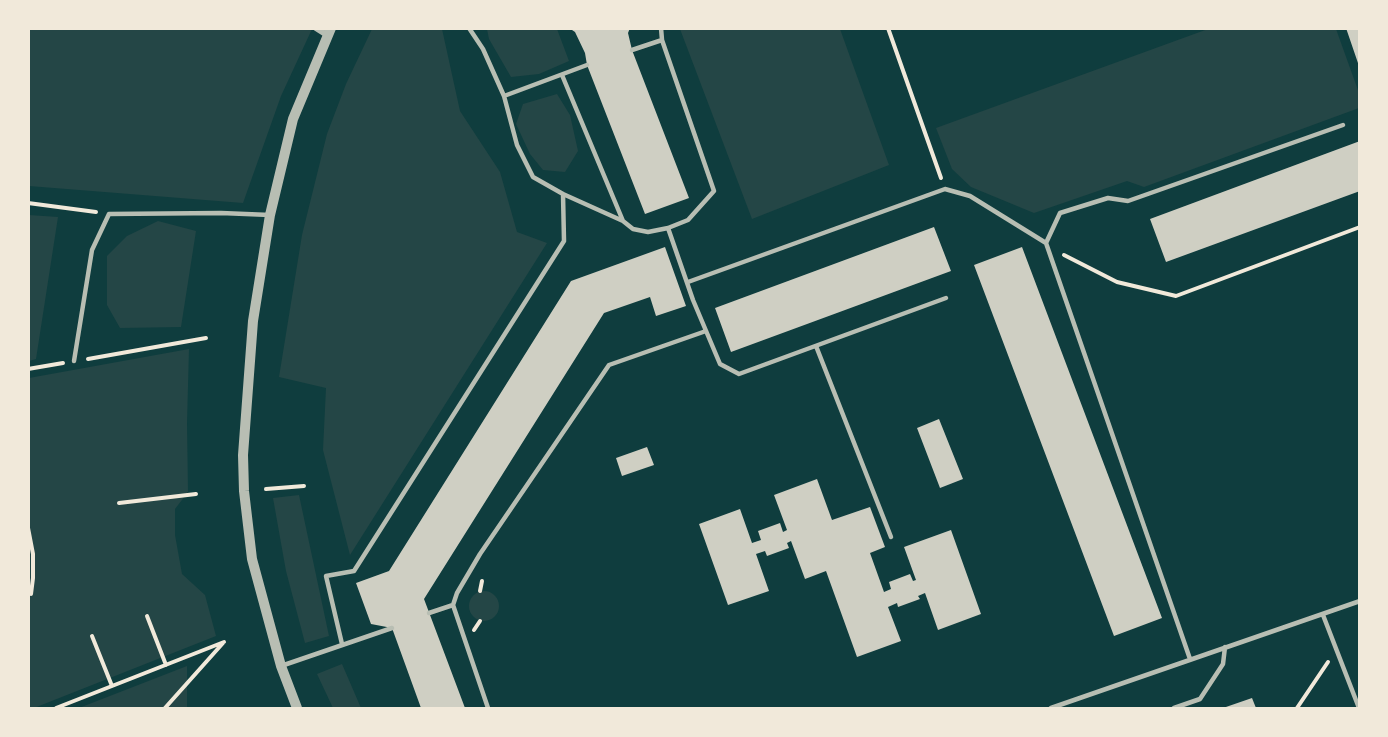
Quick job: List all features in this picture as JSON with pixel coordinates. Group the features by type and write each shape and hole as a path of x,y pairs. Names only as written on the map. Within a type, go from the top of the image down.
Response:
{"street":[{"path":"297,708 281,666 252,559 244,491 243,455 253,321 270,215 293,119 329,32 316,28"}],"lane":[{"path":"469,28 483,49 504,96 517,145 533,177 563,194 622,221 633,229 648,232 668,228 688,220 714,191 662,40 661,28"},
{"path":"632,50 662,40"},
{"path":"504,96 587,65"},
{"path":"561,75 622,221"},
{"path":"1046,243 1060,213 1108,198 1128,201 1343,125"},
{"path":"688,282 945,189 970,196 1046,243 1190,659"},
{"path":"342,644 326,576 354,571 564,241 563,194"},
{"path":"74,361 92,250 109,214 270,215"},
{"path":"668,228 720,364 738,374 946,298"},
{"path":"488,708 453,605 457,593 480,554 609,365 706,331"},
{"path":"816,346 891,537"},
{"path":"1051,708 1359,601"},
{"path":"429,613 453,605"},
{"path":"1323,615 1359,708"},
{"path":"281,666 392,628"},
{"path":"1173,708 1200,699 1223,664 1225,648"}],"path":[{"path":"888,28 945,189"},
{"path":"28,203 109,214"},
{"path":"1046,243 1054,251 1118,282 1176,296 1359,227"},
{"path":"28,369 206,338"},
{"path":"266,489 304,486"},
{"path":"119,503 196,494"},
{"path":"28,528 33,554 30,594"},
{"path":"147,616 166,665"},
{"path":"92,636 112,686"},
{"path":"56,708 224,642 165,708"},
{"path":"1297,708 1336,649"}],"shaded area":[{"path":"28,29 312,29 281,96 243,203 29,186"},
{"path":"372,29 442,29 460,111 500,172 517,232 547,243 350,555 323,450 326,388 279,377 302,235 327,134 346,84"},
{"path":"487,29 557,29 569,61 539,74 511,77 489,39"},
{"path":"680,29 840,29 889,165 752,219"},
{"path":"1208,29 1336,29 1359,93 1359,108 1144,187 1127,181 1034,213 971,187 952,169 936,128"},
{"path":"557,94 570,115 578,151 565,172 543,170 530,154 516,124 523,104"},
{"path":"29,215 58,217 36,359 29,361"},
{"path":"158,221 196,231 181,327 120,328 107,305 107,256 127,236"},
{"path":"189,349 188,492 175,509 175,535 182,574 205,595 216,636 29,708 29,378"},
{"path":"299,495 329,636 305,643 286,571 273,498"},
{"path":"484,591 495,595 499,606 495,617 484,621 473,617 469,606 473,595"},
{"path":"342,664 361,708 333,708 317,674"},
{"path":"187,666 187,708 79,708"}],"building":[{"path":"569,28 630,28 628,33 632,50 689,198 645,214 587,65 585,53 575,32"},
{"path":"1346,28 1360,28 1359,66"},
{"path":"1360,141 1360,191 1166,262 1150,219"},
{"path":"934,227 951,271 731,352 715,308"},
{"path":"665,247 686,306 656,316 650,297 604,313 424,599 465,708 421,708 392,628 371,624 356,583 389,571 571,281"},
{"path":"1022,247 1162,618 1114,636 974,265"},
{"path":"939,419 963,479 940,488 917,428"},
{"path":"647,447 654,465 622,476 616,458"},
{"path":"817,479 832,520 870,507 885,547 870,553 884,592 891,589 889,582 910,574 913,581 916,580 904,547 951,530 981,614 938,630 925,593 918,596 920,599 898,607 897,603 888,607 901,641 857,657 826,571 805,579 791,541 787,543 789,548 767,556 765,551 756,554 769,591 728,605 699,524 740,509 752,543 761,540 758,531 780,523 783,532 787,530 774,495"},
{"path":"1252,698 1256,708 1223,708"}]}
